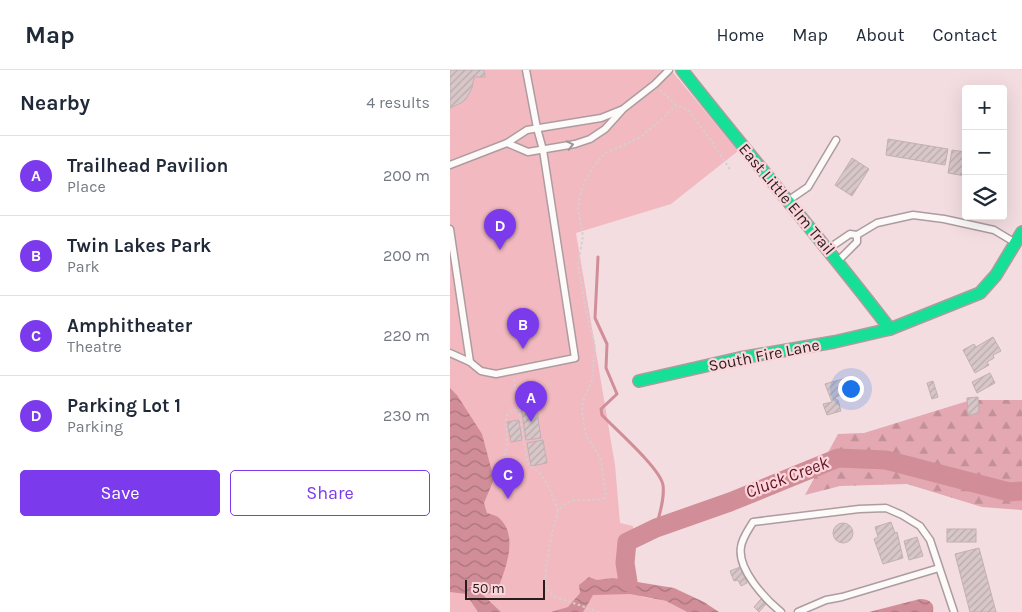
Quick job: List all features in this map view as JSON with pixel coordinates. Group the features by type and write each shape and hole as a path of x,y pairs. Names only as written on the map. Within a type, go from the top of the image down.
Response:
{"street":[{"name":"East Little Elm Trail","path":"682,70 752,159 838,260 890,329"},
{"name":"South Fire Lane","path":"639,381 740,358 834,342 890,329 980,293 996,276 1022,232"}],"lane":[{"path":"450,354 470,362 481,371 496,374 575,358 543,150 526,70"},
{"path":"507,143 528,152 575,144 590,139 605,129 623,110 670,70"},
{"path":"450,166 507,143 527,130 574,124 601,118 623,110"},
{"path":"788,201 808,187 836,140"},
{"path":"828,249 850,234 857,235 877,223 913,215 944,219 994,230 1016,243"},
{"path":"450,229 470,362"},
{"path":"838,260 857,242 857,235"},
{"path":"781,612 755,586 743,562 741,547 753,522 846,510 886,508 920,526 930,540 954,612"},
{"path":"798,612 826,600 939,568"}],"path":[{"path":"660,90 676,105 688,110 731,171"},
{"path":"598,611 556,597 550,593 545,583 550,543 558,510 564,504 572,501 600,499 604,498 606,494 601,461 586,436 582,412 583,400 592,380 595,346 586,312 578,265 584,236 578,208 582,187 592,169 605,153 639,138 676,105"},
{"path":"513,371 527,461 545,480 558,510"},
{"path":"500,485 501,470 507,446 506,417 509,412 520,409"}],"green space":[{"path":"971,400 1022,400 1022,510 982,507 907,484 840,486 805,495 838,434 864,433"}],"shaded area":[{"path":"450,70 671,70 738,151 671,204 576,233 615,465 620,523 633,526 633,582 642,597 666,601 687,612 450,612"}],"water":[{"path":"450,388 457,395 482,434 494,479 484,503 487,513 498,517 505,524 508,533 509,553 497,591 483,595 501,612 478,612 466,594 450,592"},
{"path":"589,577 597,580 613,578 674,588 704,602 719,612 687,612 666,601 630,594 593,595 583,612 551,612 568,607 580,593 579,585"},
{"path":"920,599 931,602 933,612 869,612"}],"building":[{"path":"450,70 484,70 485,77 474,77 472,88 466,99 450,108"},
{"path":"888,139 948,149 945,165 886,155"},
{"path":"952,150 962,151 962,175 948,173"},
{"path":"852,158 869,169 852,196 835,185"},
{"path":"993,337 1001,351 993,355 994,358 987,362 989,365 975,373 963,350 974,344 976,347"},
{"path":"990,373 995,383 977,393 972,382"},
{"path":"846,378 850,392 835,397 838,400 841,411 827,415 823,404 832,402 825,384"},
{"path":"933,381 938,397 932,399 927,383"},
{"path":"978,397 979,413 968,415 967,398"},
{"path":"536,404 541,438 526,440 521,406"},
{"path":"519,420 522,440 511,442 507,422"},
{"path":"543,440 547,463 531,466 527,443"},
{"path":"891,522 895,533 897,532 903,558 883,564 874,539 878,537 875,527"},
{"path":"843,523 850,526 853,533 850,540 843,543 836,540 833,533 836,526"},
{"path":"947,529 976,529 976,542 947,542"},
{"path":"917,537 923,556 909,560 904,541"},
{"path":"979,548 996,612 970,612 955,554"},
{"path":"740,567 747,583 741,586 738,580 734,581 730,571"},
{"path":"761,599 766,604 759,612 754,607"}],"waterway":[{"path":"598,257 595,318 607,344 606,368 617,394 601,409 602,415 646,459 660,478 663,485 663,496 656,528"},
{"name":"Cluck Creek","path":"628,582 625,563 627,542 656,528 730,502 838,458 886,460 1009,492 1022,491"}],"traffic: fast":[{"path":"682,70 890,329"},
{"path":"639,381 740,358 834,342 890,329 980,293 996,275 1022,232"}],"place":[{"name":"Parking Lot 1","path":"500,250"},
{"name":"Twin Lakes Park","path":"523,349"},
{"name":"Trailhead Pavilion","path":"531,422"},
{"name":"Amphitheater","path":"508,499"}]}
